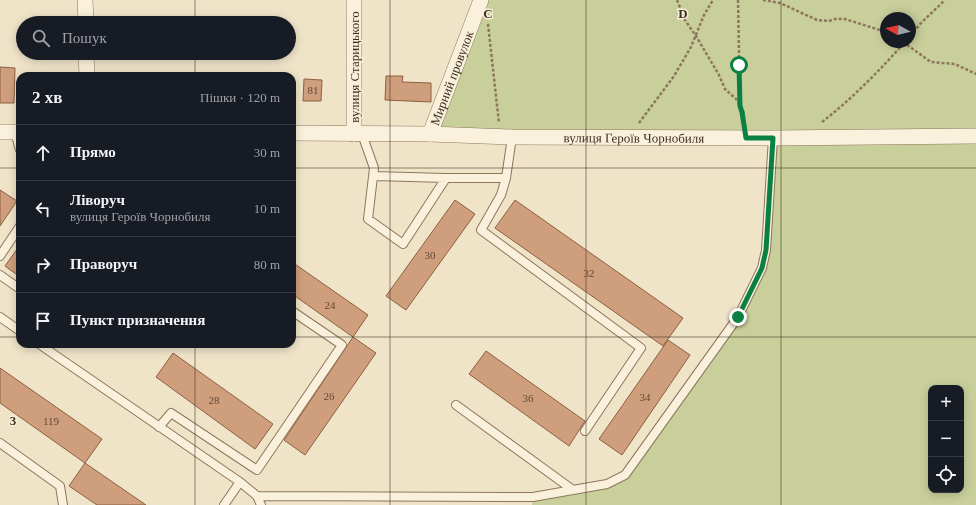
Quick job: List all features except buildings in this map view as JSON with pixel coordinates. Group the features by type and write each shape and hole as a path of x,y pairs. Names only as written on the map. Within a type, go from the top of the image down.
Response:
{"street":[{"path":"86,0 86,16"},
{"name":"вулиця Старицького","path":"354,0 358,134"},
{"name":"Мирний провулок","path":"430,134 482,0"},
{"path":"86,60 87,72"},
{"path":"0,132 16,132"},
{"name":"вулиця Героїв Чорнобиля","path":"296,133 430,134 506,137 801,138 976,136"}],"lane":[{"path":"358,134 374,168 368,219 403,244 446,178"},
{"path":"506,137 506,178 501,195 481,230 641,348 585,431"},
{"path":"257,496 532,497 607,484 625,475 738,317 762,268 766,250 773,138"},
{"path":"373,176 506,178"},
{"path":"0,256 16,232"},
{"path":"0,275 16,286"},
{"path":"159,427 171,413 257,470 342,345 296,314"},
{"path":"0,317 16,328"},
{"path":"45,348 240,482 257,496 261,505"},
{"path":"456,405 573,490"},
{"path":"0,443 60,486 63,505"},
{"path":"224,505 240,482"}],"path":[{"path":"677,0 685,20 719,75 725,89 740,106 746,138"},
{"path":"628,137 674,76 696,36 704,15 713,0"},
{"path":"738,0 740,106"},
{"path":"763,0 780,3 817,20 830,21 835,19 845,19 880,30"},
{"path":"916,28 945,0"},
{"path":"487,18 506,137"},
{"path":"801,138 846,104 873,78 899,48"},
{"path":"912,48 931,62 955,64 976,74"}],"green space":[{"path":"487,0 976,0 976,133 492,130 437,127"},
{"path":"976,136 976,505 532,505 533,497 607,484 625,475 738,317 762,268 773,138"}],"route":[{"path":"738,317 762,268 766,250 773,138 746,138 740,106 739,65"}]}
